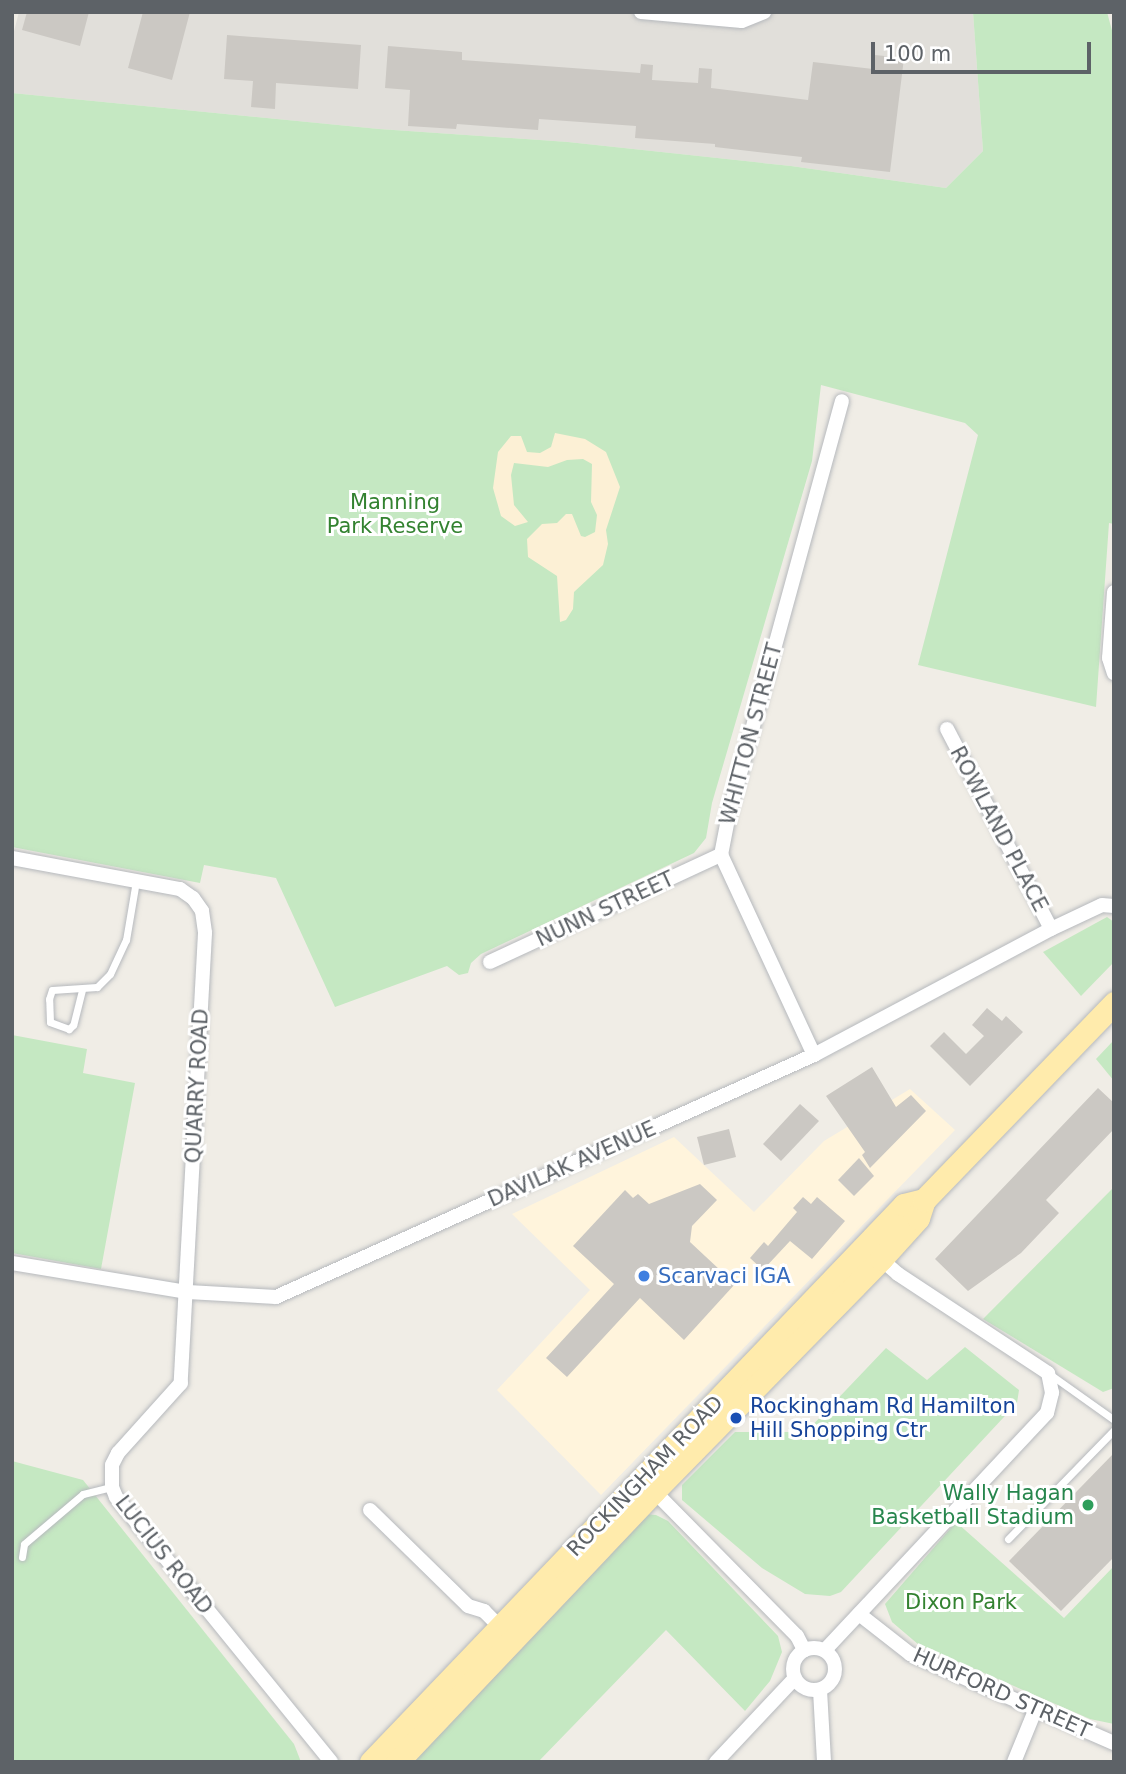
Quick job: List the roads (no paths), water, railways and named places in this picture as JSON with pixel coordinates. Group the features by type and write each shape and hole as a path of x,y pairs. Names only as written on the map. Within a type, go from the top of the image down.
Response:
{"main road":[{"name":"ROCKINGHAM ROAD","path":"397,1762 648,1485 873,1253 904,1205 924,1200 1114,1003"},
{"name":"ROCKINGHAM ROAD","path":"371,1762 499,1626 648,1485"}],"street":[{"path":"641,12 742,22 764,12"},
{"name":"WHITTON STREET","path":"814,1055 721,855 732,800 842,401"},
{"path":"1114,592 1109,658 1114,673"},
{"name":"ROWLAND PLACE","path":"947,729 1051,929"},
{"name":"NUNN STREET","path":"490,962 721,855"},
{"path":"12,858 136,881"},
{"name":"QUARRY ROAD","path":"136,881 180,889 193,898 202,911 205,933 188,1292"},
{"name":"DAVILAK AVENUE","path":"12,1263 188,1292 275,1297 814,1055 1051,929 1110,903"},
{"path":"825,1650 1047,1413 1052,1393 1048,1373 873,1253"},
{"name":"LUCIUS ROAD","path":"188,1292 181,1382 118,1453 110,1476 111,1487 116,1497 331,1762"},
{"path":"648,1485 797,1636 804,1650"},
{"path":"370,1510 468,1606 484,1611 499,1626"},
{"name":"HURFORD STREET","path":"859,1614 910,1654 1114,1743"},
{"path":"804,1650 825,1650 834,1661 835,1675 832,1682 820,1690 806,1688 795,1678 793,1666 804,1650"},
{"path":"716,1762 795,1678"},
{"path":"820,1690 824,1762"},
{"path":"1014,1762 1036,1708"}],"lane":[{"path":"82,990 73,1026 69,1028 50,1022 48,999 52,990 97,987 118,962 126,940 136,881"},
{"path":"1048,1373 1114,1419"},
{"path":"1008,1538 1114,1430"},
{"path":"22,1558 24,1544 83,1494 111,1487"}],"place":[{"name":"Scarvaci IGA","path":"644,1276"},
{"name":"Rockingham Rd Hamilton Hill Shopping Ctr","path":"736,1418"},
{"name":"Wally Hagan Basketball Stadium","path":"1088,1505"}],"park label":[{"name":"Manning Park Reserve","path":"395,514"},
{"name":"Dixon Park","path":"961,1602"}]}
